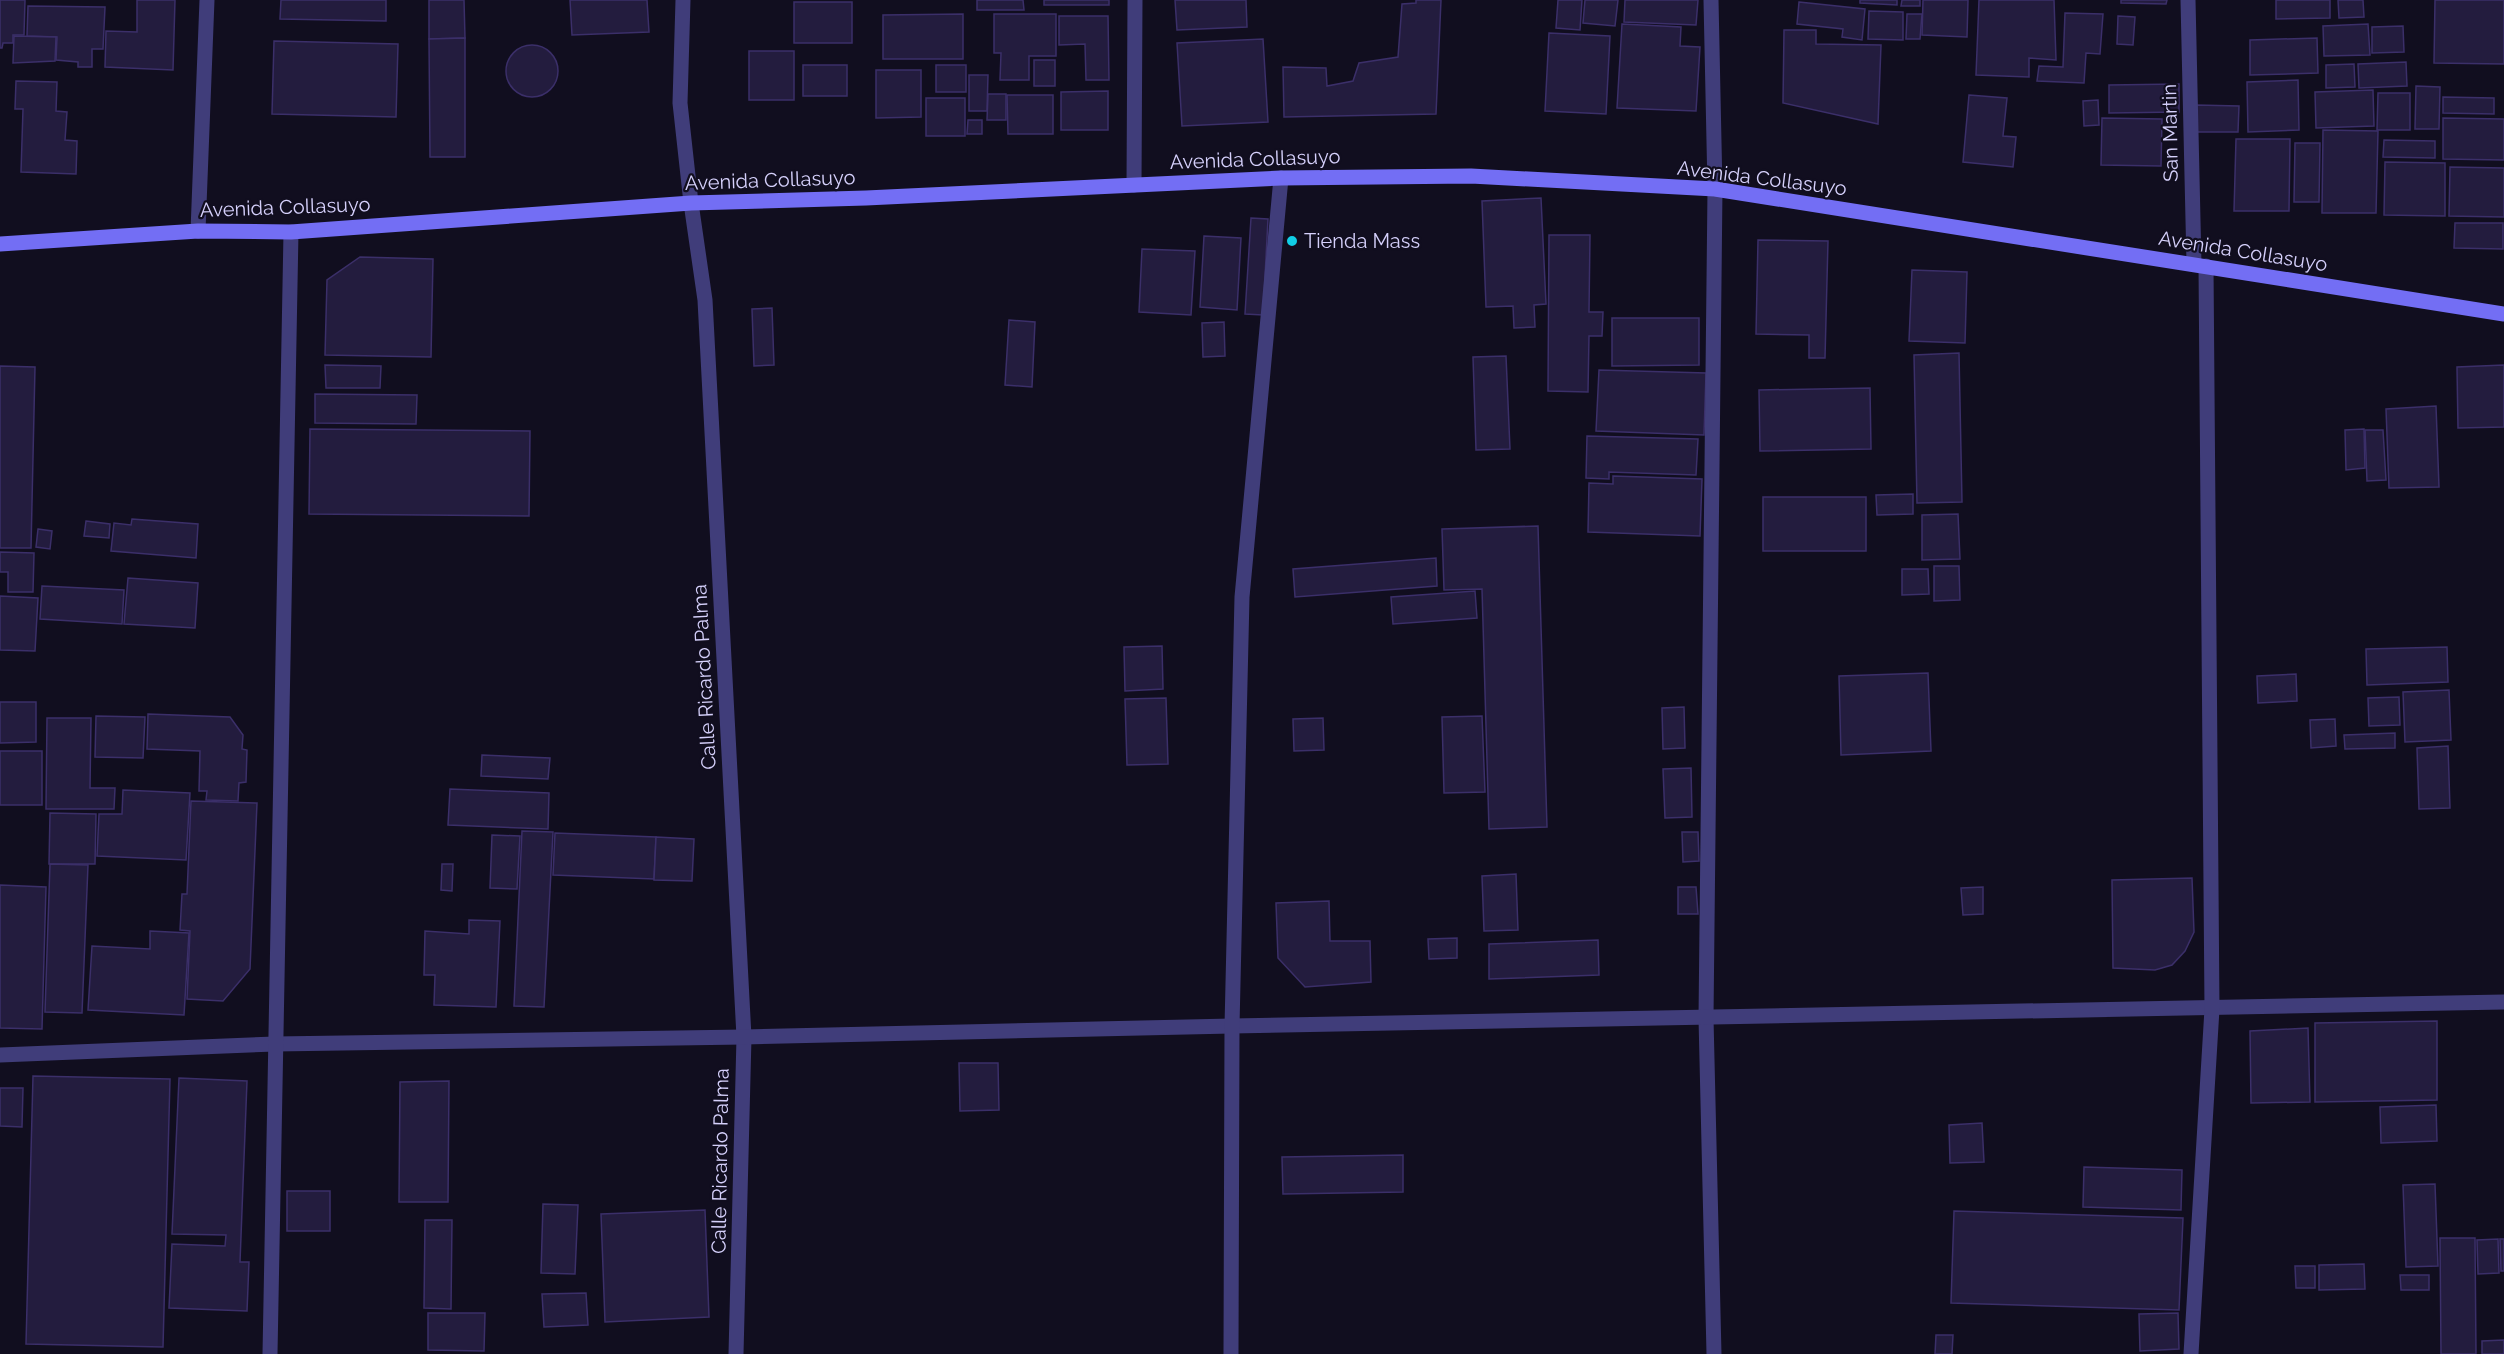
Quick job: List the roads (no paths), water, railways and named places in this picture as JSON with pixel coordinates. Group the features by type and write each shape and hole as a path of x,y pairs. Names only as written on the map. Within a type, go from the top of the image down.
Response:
{"street":[{"path":"198,231 207,0"},
{"name":"Calle Ricardo Palma","path":"683,0 680,103 690,203 705,300 744,1037 736,1354"},
{"path":"1134,185 1135,0"},
{"path":"1711,0 1715,189 1706,1018 1714,1354"},
{"name":"San Martin","path":"2188,0 2200,265 2212,1008 2190,1354"},
{"name":"Avenida Collasuyo","path":"0,244 198,231 291,232 690,203 866,198 1281,178 1471,176 1715,189 2504,314"},
{"path":"1231,1354 1232,1026 1242,597 1281,178"},
{"path":"270,1354 274,1044 291,232"},
{"path":"0,1055 274,1044 744,1037 2504,1002"}],"place":[{"name":"Tienda Mass","path":"1292,241"}]}
